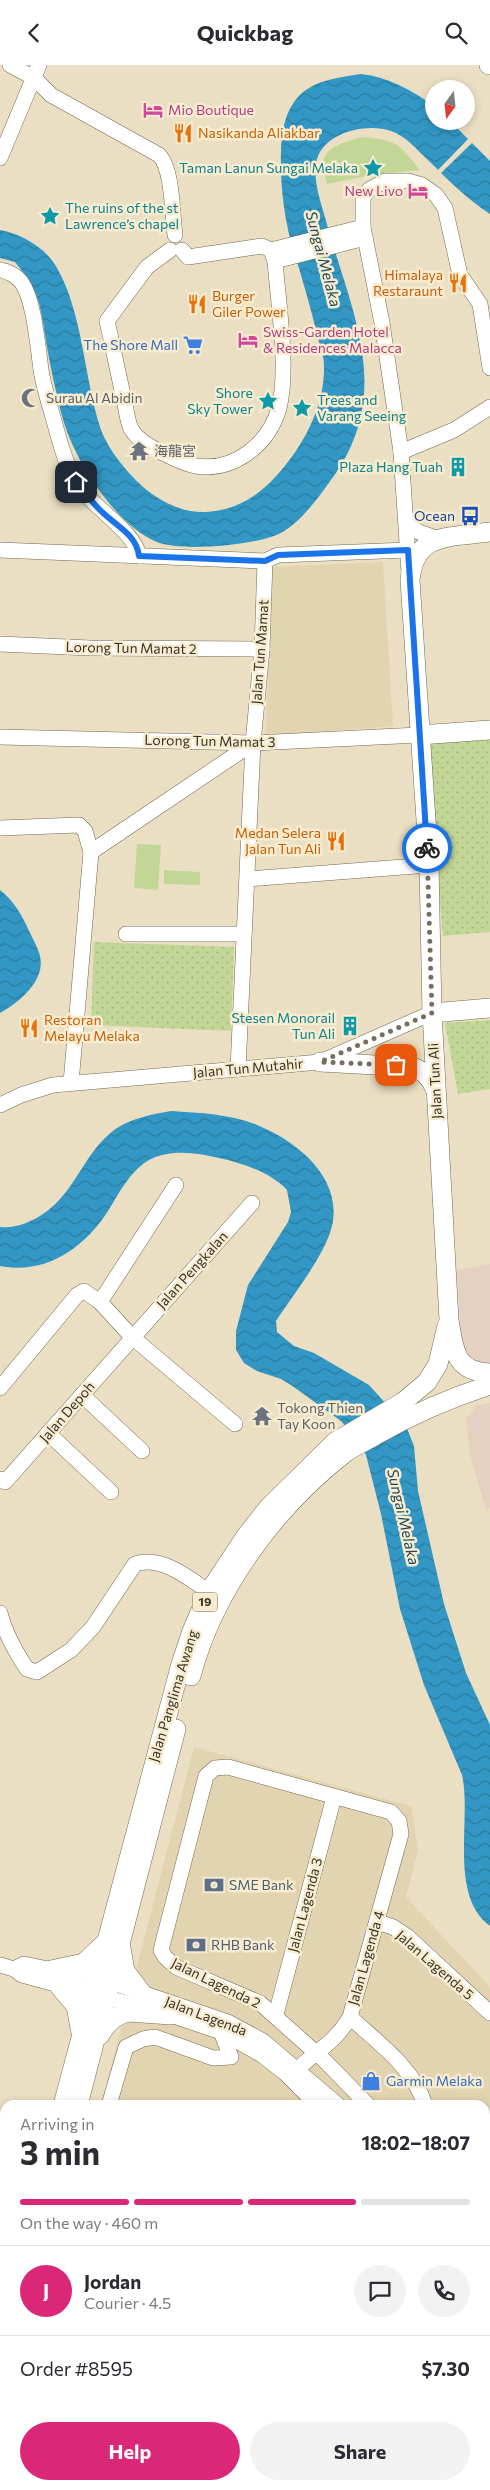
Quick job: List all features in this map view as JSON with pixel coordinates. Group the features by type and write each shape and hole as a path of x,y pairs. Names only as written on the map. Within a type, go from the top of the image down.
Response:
{"main road":[{"path":"439,539 490,532"},
{"name":"Jalan Tun Ali","path":"439,539 425,545 417,552 411,567 410,580 428,865 435,1089 449,1320 458,1359 468,1369 490,1373"},
{"path":"419,735 490,730"},
{"name":"Jalan Tun Mutahir","path":"432,1013 490,1008"},
{"path":"320,1062 412,1067 422,1070 431,1079 435,1089"},
{"name":"Jalan Panglima Awang","path":"409,1407 416,1393 432,1375 438,1364 449,1320"},
{"name":"Jalan Panglima Awang","path":"79,2100 88,2041 181,1664 192,1631 209,1592 246,1536 269,1507 342,1446 409,1407 490,1385"},
{"name":"Jalan Panglima Awang","path":"112,1942 192,1669 205,1634 225,1595 262,1537 342,1446"},
{"path":"140,1992 125,1971 112,1942 84,1963 55,1978 76,2006 88,2041 110,2021 121,2014 171,2015"},
{"name":"Jalan Panglima Awang","path":"65,2100 88,2041"}],"street":[{"path":"10,65 37,71 51,95"},
{"path":"0,158 37,71"},
{"path":"25,101 37,94 51,95 159,155 164,161 175,235 168,240 176,250 188,257 262,246 273,255 282,389 276,415 267,433 250,452 226,464 196,466 174,459 153,448 131,429 107,321 147,267 176,250"},
{"path":"410,580 401,452 382,323 364,233 363,197 370,189 385,181 408,181 422,185 436,195 445,208 450,222 460,275 485,307 490,368"},
{"path":"273,255 364,233"},
{"path":"0,270 8,271 22,283 28,299 43,379 53,419 62,450 76,482 100,511 134,539 138,546 139,556"},
{"path":"401,452 454,430 490,407"},
{"path":"405,515 416,531 439,539"},
{"path":"0,550 265,561 278,555 408,550"},
{"name":"Jalan Tun Mamat","path":"238,1069 253,743 262,649 265,561"},
{"name":"Lorong Tun Mamat 2","path":"0,644 90,648 262,649"},
{"name":"Lorong Tun Mamat 3","path":"0,737 253,743 419,735"},
{"path":"91,852 253,743"},
{"path":"0,828 79,825 85,831 91,852 70,1083"},
{"path":"248,879 428,865"},
{"path":"126,934 244,934"},
{"name":"Jalan Tun Mutahir","path":"0,1105 37,1089 70,1083 320,1062 432,1013"},
{"path":"100,1301 176,1185"},
{"name":"Jalan Pengkalan","path":"132,1337 252,1203"},
{"path":"0,1387 77,1295 84,1291 100,1301 132,1337 235,1424"},
{"name":"Jalan Depoh","path":"2,1483 132,1337"},
{"path":"82,1395 142,1451"},
{"path":"48,1433 111,1492"},
{"path":"0,1613 9,1639 27,1669 38,1672 72,1649 93,1627 123,1579 135,1564 143,1561 153,1562 184,1574 209,1592"},
{"path":"0,1653 9,1639"},
{"name":"Jalan Lagenda 2","path":"334,1797 228,1767 215,1768 206,1777 162,1943 162,1950 165,1957 176,1967 245,1995 276,2014 320,2053 363,2100"},
{"name":"Jalan Lagenda 4","path":"298,2077 335,2039 350,2017 401,1834 399,1821 391,1812 334,1797"},
{"name":"Jalan Lagenda 3","path":"276,2014 334,1797"},
{"name":"Jalan Lagenda 5","path":"377,1922 408,1937 490,2013"},
{"path":"7,1967 22,1975 55,1978 101,1988"},
{"name":"Jalan Lagenda","path":"101,1988 140,1992 206,2014 247,2032 263,2041 298,2077 314,2100"},
{"name":"Jalan Lagenda","path":"101,1988 221,2032 298,2077 331,2100"},
{"path":"350,2017 411,2074 419,2087 423,2100"},
{"path":"111,2100 126,2047 143,2039 155,2037 213,2058 231,2057 221,2032"}],"shaded area":[{"path":"383,562 393,726 266,736 271,567"},
{"path":"490,1264 490,1363 476,1365 462,1355 457,1270"},
{"path":"490,1403 490,1508 486,1510 470,1454 466,1419 476,1406"},
{"path":"194,1747 411,1806 418,1850 406,1897 490,1987 490,2100 102,2100"}],"green space":[{"path":"362,137 382,140 396,145 407,154 420,170 372,175 327,184 323,165 324,157 332,148"},
{"path":"490,740 490,932 443,936 425,741"},
{"path":"137,844 161,845 158,890 134,888"},
{"path":"164,870 200,872 200,885 164,884"},
{"path":"94,942 234,947 231,1031 91,1025"},
{"path":"490,1020 490,1089 458,1094 445,1023"}],"water":[{"name":"Sungai Melaka","path":"361,74 390,81 425,99 425,130 459,130 490,161 490,214 466,196 411,144 396,133 381,129 357,129 335,138 326,145 319,153 316,164 317,188 357,326 363,357 364,389 360,420 348,452 328,484 311,506 290,527 274,536 249,542 198,547 182,547 157,542 141,533 111,506 86,470 76,451 62,416 36,294 15,262 0,258 0,230 17,235 33,243 47,254 57,268 66,286 78,326 95,410 101,430 113,453 124,467 149,491 163,501 179,508 205,512 217,511 240,504 259,492 276,476 300,445 318,407 324,379 323,355 285,215 282,189 281,143 285,121 291,107 300,95 313,86 345,76"},
{"path":"0,890 17,909 23,919 38,950 41,965 39,974 29,990 0,1013"},
{"name":"Sungai Melaka","path":"171,1111 237,1118 272,1132 301,1151 314,1163 324,1177 331,1192 334,1209 332,1226 328,1237 316,1262 276,1321 277,1332 294,1346 314,1353 369,1385 406,1426 414,1446 418,1491 444,1604 466,1673 490,1725 490,1926 477,1912 469,1895 465,1876 465,1812 462,1775 424,1685 400,1609 381,1514 366,1455 357,1439 341,1421 281,1379 257,1371 244,1363 236,1350 236,1331 248,1285 288,1222 291,1212 287,1190 264,1173 228,1160 185,1153 159,1156 144,1163 132,1175 98,1224 75,1247 62,1256 33,1266 17,1268 0,1266 0,1227 26,1223 43,1214 56,1203 67,1191 94,1151 117,1128 136,1119"}],"pier":[{"path":"470,137 474,141 439,175 436,172"}],"way so far":[{"path":"396,1065 320,1062 432,1013 427,848"}],"place":[{"name":"Mio Boutique","path":"153,110"},
{"name":"Nasikanda Aliakbar","path":"183,133"},
{"name":"Taman Lanun Sungai Melaka","path":"373,168"},
{"name":"New Livo","path":"418,191"},
{"name":"The ruins of the st Lawrence’s chapel","path":"50,216"},
{"name":"Himalaya Restaraunt","path":"458,283"},
{"name":"Burger Giler Power","path":"197,304"},
{"name":"Swiss-Garden Hotel & Residences Malacca","path":"248,340"},
{"name":"The Shore Mall","path":"193,345"},
{"name":"Surau Al Abidin","path":"31,398"},
{"name":"Shore Sky Tower","path":"268,401"},
{"name":"Trees and Varang Seeing","path":"302,408"},
{"name":"海龍宮","path":"139,451"},
{"name":"Plaza Hang Tuah","path":"458,467"},
{"name":"Ocean","path":"470,516"},
{"name":"Medan Selera Jalan Tun Ali","path":"336,841"},
{"name":"Stesen Monorail Tun Ali","path":"350,1026"},
{"name":"Restoran Melayu Melaka","path":"29,1028"},
{"name":"Tokong Thien Tay Koon","path":"262,1416"},
{"name":"SME Bank","path":"214,1885"},
{"name":"RHB Bank","path":"196,1945"},
{"name":"Garmin Melaka","path":"371,2081"}],"route":[{"path":"76,482 100,511 134,539 138,546 139,556 265,561 278,555 408,550 427,848"}]}
